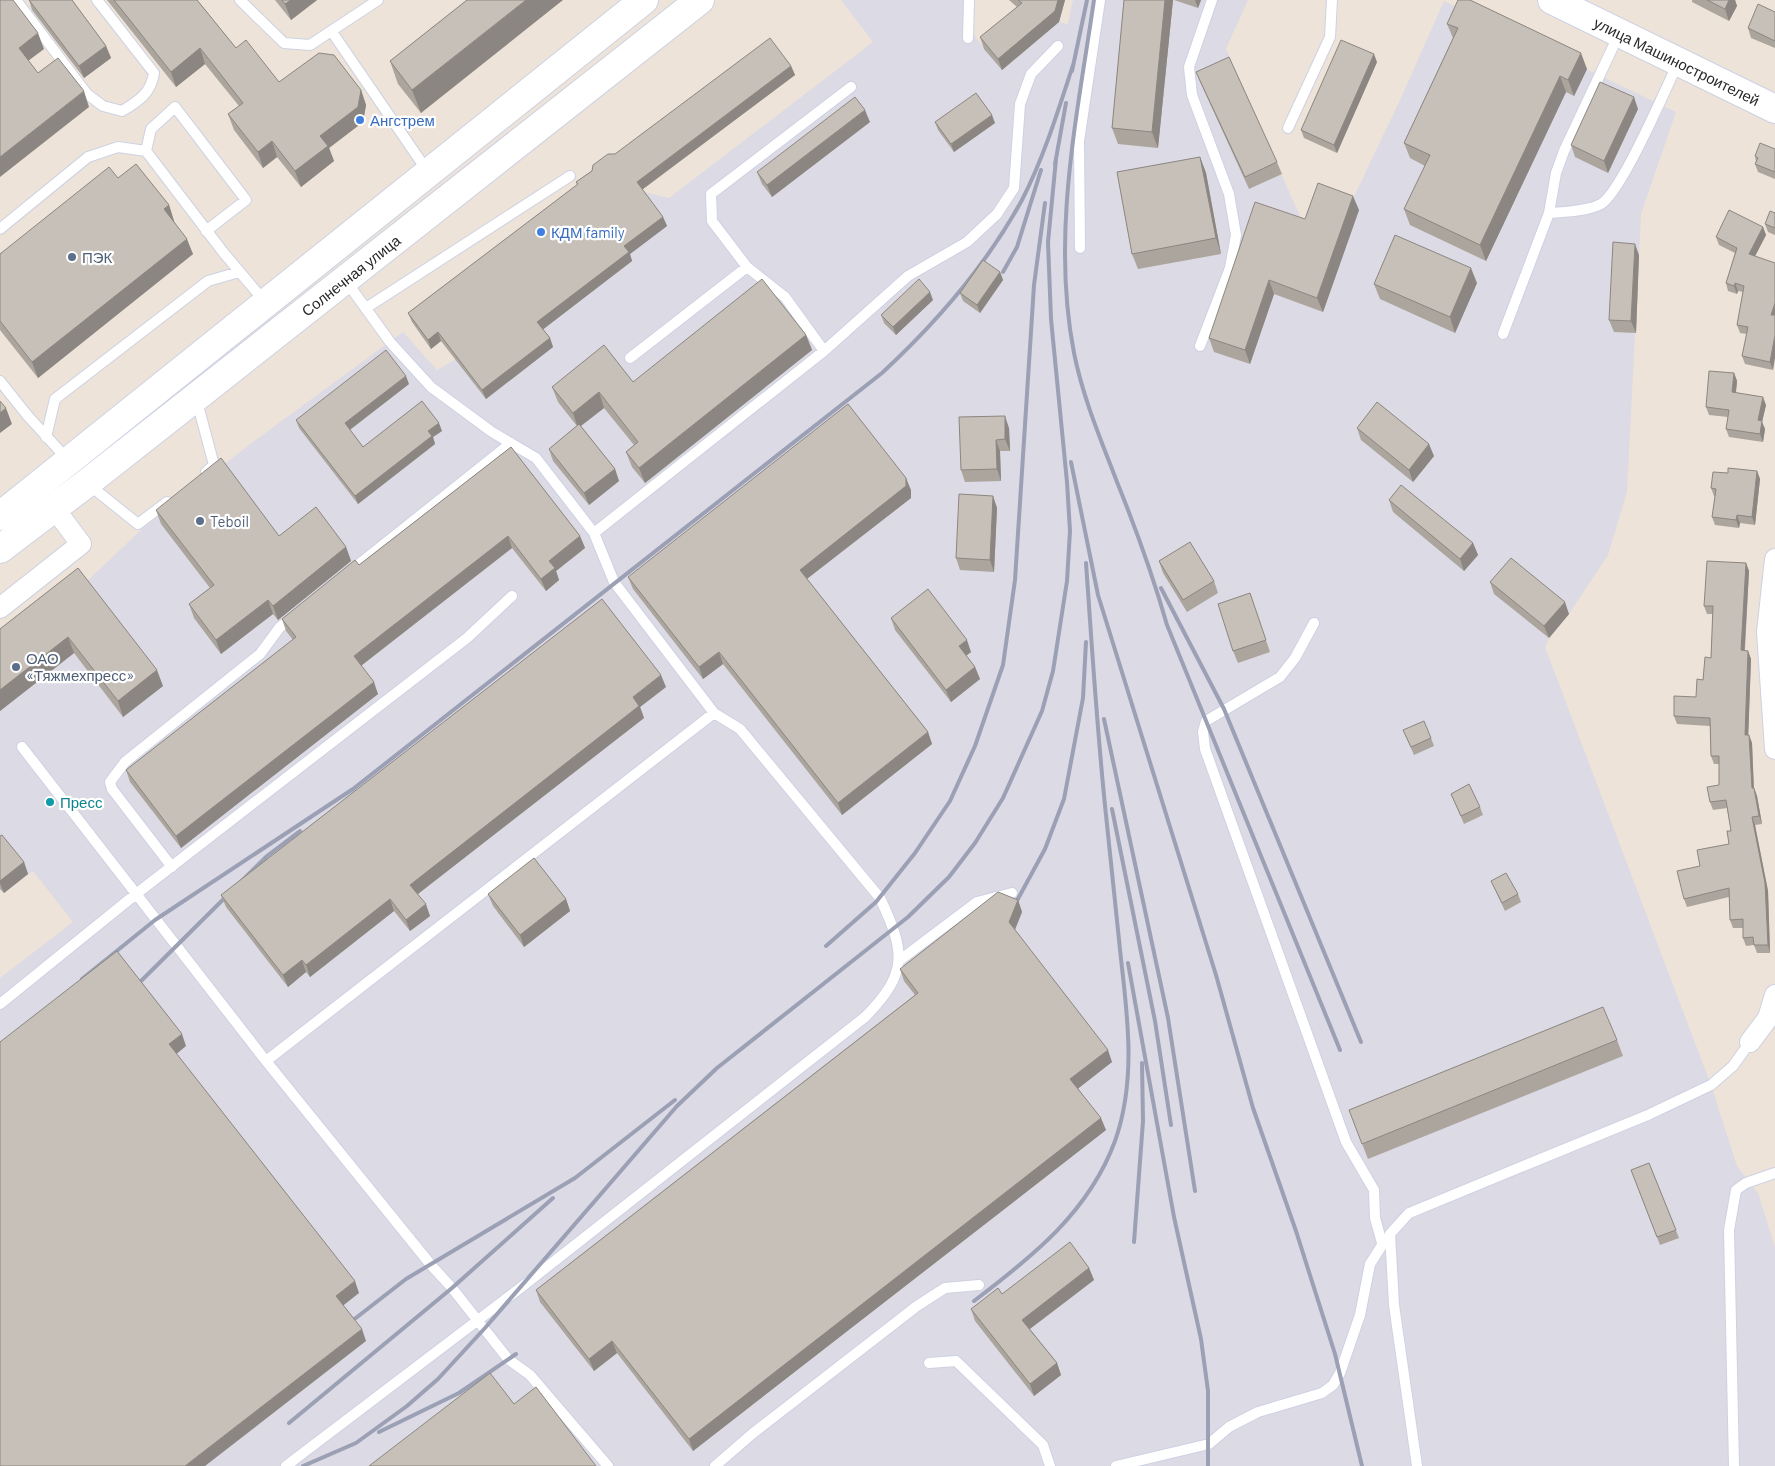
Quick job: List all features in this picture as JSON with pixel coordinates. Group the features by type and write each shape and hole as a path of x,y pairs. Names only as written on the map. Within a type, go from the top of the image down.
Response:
{"main road":[{"name":"Солнечная улица","path":"0,516 644,0"},
{"name":"Солнечная улица","path":"0,548 196,398 700,0"},
{"name":"улица Машиностроителей","path":"1552,0 1775,109"}],"street":[{"path":"0,608 81,544 54,508"},
{"path":"1775,559 1767,632 1775,749"},
{"path":"1750,1042 1768,1018 1775,995"}],"lane":[{"path":"16,0 87,94 103,106 122,111 140,101 152,87 154,73 97,0"},
{"path":"240,0 284,42 310,45 378,0"},
{"path":"968,38 969,0"},
{"path":"1080,248 1079,140 1100,0"},
{"path":"1200,346 1230,268 1236,234 1229,194 1192,95 1189,67 1212,0"},
{"path":"1288,128 1330,37 1332,0"},
{"path":"332,32 428,173"},
{"path":"1502,334 1549,213 1556,174 1564,151 1619,33"},
{"path":"594,533 824,351 908,276 967,242 997,214 1014,188 1020,104 1031,74 1058,46"},
{"path":"1549,213 1569,212 1601,204 1618,186 1679,62"},
{"path":"824,351 785,297 747,266 712,221 711,194 851,88"},
{"path":"146,151 151,129 175,108 246,200 206,231"},
{"path":"0,229 88,157 118,147 146,151 206,231 265,303"},
{"path":"366,308 570,176"},
{"path":"630,358 747,266"},
{"path":"46,437 55,399 208,281 239,272"},
{"path":"346,280 390,342 431,387 511,443 536,458 594,533 614,582 714,713 740,729 880,898 894,929 900,960"},
{"path":"0,381 46,437 69,460"},
{"path":"196,398 214,465 199,477"},
{"path":"342,578 511,443"},
{"path":"87,483 138,524 176,495"},
{"path":"0,1004 136,894 467,638 512,596"},
{"path":"172,867 112,789 110,782 125,762 260,654 280,627 303,609"},
{"path":"1314,623 1295,658 1280,677 1206,721 1203,732 1205,749 1346,1142 1374,1190 1375,1218 1382,1243"},
{"path":"266,1061 714,713"},
{"path":"22,747 266,1061 430,1266 478,1320 508,1359 530,1375 608,1466"},
{"path":"286,1466 478,1320 865,1017 886,996 900,960 977,902 1012,894"},
{"path":"1116,1466 1209,1444 1229,1427 1258,1412 1322,1392 1333,1386 1340,1374 1360,1315 1370,1264 1382,1243 1409,1213 1650,1114 1711,1085 1733,1066 1750,1042"},
{"path":"1734,1466 1729,1230 1736,1190 1746,1183 1775,1173"},
{"path":"1390,1234 1394,1305 1417,1466"},
{"path":"715,1466 752,1434 917,1306 945,1288 979,1284"},
{"path":"929,1363 956,1361 1043,1445 1050,1466"}],"shaded area":[{"path":"841,0 973,0 968,28 1002,70 1059,22 1068,24 1073,0 1248,0 1226,49 1306,230 1349,207 1400,100 1444,1 1676,112 1641,214 1627,492 1608,555 1569,614 1549,638 1545,647 1711,1085 1737,1166 1758,1193 1775,1247 1775,1466 0,1466 0,978 73,922 33,871 4,893 0,889 0,649 84,584 142,529 249,445 403,332 437,370 456,359 640,191 669,198 873,42"}],"building":[{"path":"0,0 13,0 38,33 19,48 38,73 58,58 84,91 0,157"},
{"path":"29,0 72,0 106,46 79,66"},
{"path":"114,0 197,0 236,48 246,40 279,82 319,53 334,55 361,90 358,107 320,136 328,146 295,171 272,141 258,152 228,114 243,103 200,48 171,72"},
{"path":"282,0 291,0 285,4"},
{"path":"467,0 526,0 412,90 390,61"},
{"path":"1018,0 1058,0 1055,11 998,59 980,37 1022,3"},
{"path":"1124,0 1165,0 1152,132 1112,128"},
{"path":"1458,0 1470,0 1581,53 1568,80 1560,76 1480,245 1404,209 1430,155 1404,143 1458,28 1447,24"},
{"path":"1707,0 1729,0 1725,9"},
{"path":"1758,4 1775,12 1775,41 1748,28"},
{"path":"770,38 791,66 637,182 663,217 624,246 629,252 537,322 550,338 482,390 438,332 428,340 408,313 578,184 576,182 592,171 593,165 608,154 615,154"},
{"path":"1341,40 1374,54 1334,145 1301,130"},
{"path":"1229,57 1277,162 1245,177 1196,72"},
{"path":"1600,82 1634,97 1604,161 1571,145"},
{"path":"976,93 992,115 951,144 935,122"},
{"path":"855,97 865,110 767,185 757,172"},
{"path":"1760,143 1775,149 1775,172 1755,164 1758,158 1755,156"},
{"path":"1200,157 1216,238 1132,254 1117,172"},
{"path":"136,164 169,205 164,209 187,239 32,362 0,321 0,254 109,167 118,178"},
{"path":"1318,183 1353,196 1317,298 1269,280 1245,350 1209,338 1255,202 1305,219"},
{"path":"1729,210 1763,227 1749,254 1775,263 1775,303 1771,315 1775,315 1775,335 1770,362 1742,356 1748,327 1737,325 1744,286 1735,283 1734,286 1726,283 1737,248 1716,237"},
{"path":"1770,211 1775,213 1775,228 1765,224"},
{"path":"1395,235 1471,268 1450,317 1374,284"},
{"path":"1613,242 1635,244 1631,321 1609,320"},
{"path":"983,260 1000,272 977,305 960,293"},
{"path":"762,279 806,335 639,468 626,452 638,442 599,392 573,413 552,387 604,345 633,382"},
{"path":"919,279 930,292 893,327 881,315"},
{"path":"386,350 406,376 345,423 363,447 422,401 439,423 428,431 432,436 355,496 296,420"},
{"path":"1709,371 1734,373 1732,392 1763,397 1758,420 1762,421 1760,434 1726,429 1729,410 1706,407"},
{"path":"0,401 6,408 0,413"},
{"path":"1377,402 1429,444 1409,470 1357,428"},
{"path":"848,404 906,478 906,486 800,570 928,732 838,803 719,652 699,667 628,577"},
{"path":"1005,416 1005,439 996,440 997,469 961,470 959,417"},
{"path":"579,424 615,469 584,493 549,449"},
{"path":"511,447 580,536 549,561 555,568 541,579 508,536 354,656 374,682 176,836 126,770 296,637 282,619 355,560 359,565"},
{"path":"221,458 279,536 316,507 346,547 273,606 268,600 216,640 189,604 214,585 156,510"},
{"path":"1728,468 1757,471 1752,517 1737,515 1736,520 1712,517 1716,489 1711,488 1713,472 1728,473"},
{"path":"1401,485 1473,543 1460,559 1389,500"},
{"path":"959,494 993,496 990,560 956,558"},
{"path":"1190,542 1214,581 1183,600 1159,561"},
{"path":"1511,558 1565,602 1544,626 1490,582"},
{"path":"1707,561 1746,563 1741,650 1748,651 1745,735 1749,735 1752,788 1754,788 1759,816 1752,817 1765,883 1768,945 1754,945 1753,937 1743,938 1743,919 1730,920 1729,888 1684,899 1677,871 1700,866 1697,850 1729,844 1727,831 1731,831 1726,800 1710,802 1707,787 1719,785 1719,756 1711,756 1710,718 1674,716 1674,696 1696,697 1697,679 1703,680 1705,657 1711,658 1713,606 1704,606"},
{"path":"78,568 157,670 118,701 68,637 0,690 0,629"},
{"path":"928,589 967,640 959,646 975,667 946,690 891,618"},
{"path":"1250,593 1266,640 1233,651 1218,604"},
{"path":"602,599 661,675 633,697 639,706 410,885 426,904 406,920 390,899 306,965 302,960 283,975 221,895"},
{"path":"1424,721 1431,738 1411,747 1403,730"},
{"path":"1469,784 1480,807 1461,816 1451,794"},
{"path":"2,835 24,862 0,881 0,836"},
{"path":"534,858 566,899 520,935 488,894"},
{"path":"1506,873 1518,894 1502,903 1491,881"},
{"path":"998,892 1018,900 1009,922 1108,1050 1070,1079 1101,1118 689,1439 612,1341 589,1359 536,1290 918,993 900,969"},
{"path":"117,951 182,1034 169,1044 355,1281 336,1296 362,1329 185,1466 0,1466 0,1042"},
{"path":"1603,1007 1617,1040 1362,1144 1349,1110"},
{"path":"1649,1163 1676,1230 1657,1237 1631,1170"},
{"path":"1070,1242 1089,1268 1022,1320 1057,1363 1030,1384 971,1309 998,1288 1002,1294"},
{"path":"490,1373 514,1404 536,1387 596,1466 369,1466"}],"railway":[{"path":"1072,71 1087,0"},
{"path":"1094,0 1074,132 1066,220 1065,265 1074,353 1093,419 1144,553 1167,625 1340,1050"},
{"path":"82,979 155,920 353,789 882,373 922,334 959,292 993,248 1008,224 1022,200 1037,167 1073,65"},
{"path":"1055,164 1066,103"},
{"path":"303,1466 356,1443 407,1406 438,1379 485,1328 677,1106 717,1068 908,917 949,877 975,843 1003,798 1042,711 1053,671 1067,581 1070,531 1051,319 1048,242 1056,159"},
{"path":"1003,272 1017,247 1041,170"},
{"path":"826,946 876,902 915,853 950,801 975,746 1003,665 1015,580 1034,285 1045,203"},
{"path":"1071,462 1098,595 1216,975 1253,1108 1296,1231 1335,1354 1362,1466"},
{"path":"974,1301 1037,1250 1074,1211 1090,1190 1104,1166 1115,1141 1122,1119 1126,1096 1128,1027 1100,752 1086,563"},
{"path":"1161,588 1224,709 1361,1042"},
{"path":"1013,908 1045,849 1064,799 1083,698 1086,642"},
{"path":"1104,719 1168,1018 1195,1191"},
{"path":"1112,809 1155,1021 1171,1125"},
{"path":"137,985 267,856 300,831"},
{"path":"1128,963 1174,1217 1201,1339 1208,1391 1208,1466"},
{"path":"1134,1242 1143,1121 1142,1063"},
{"path":"352,1321 406,1279 575,1178 675,1100"},
{"path":"289,1423 452,1288 553,1198"},
{"path":"379,1432 459,1393 516,1354"}],"place":[{"name":"Ангстрем","path":"360,120"},
{"name":"КДМ family","path":"541,232"},
{"name":"ПЭК","path":"72,257"},
{"name":"Teboil","path":"200,521"},
{"name":"ОАО «Тяжмехпресс»","path":"16,667"},
{"name":"Пресс","path":"50,802"}]}
